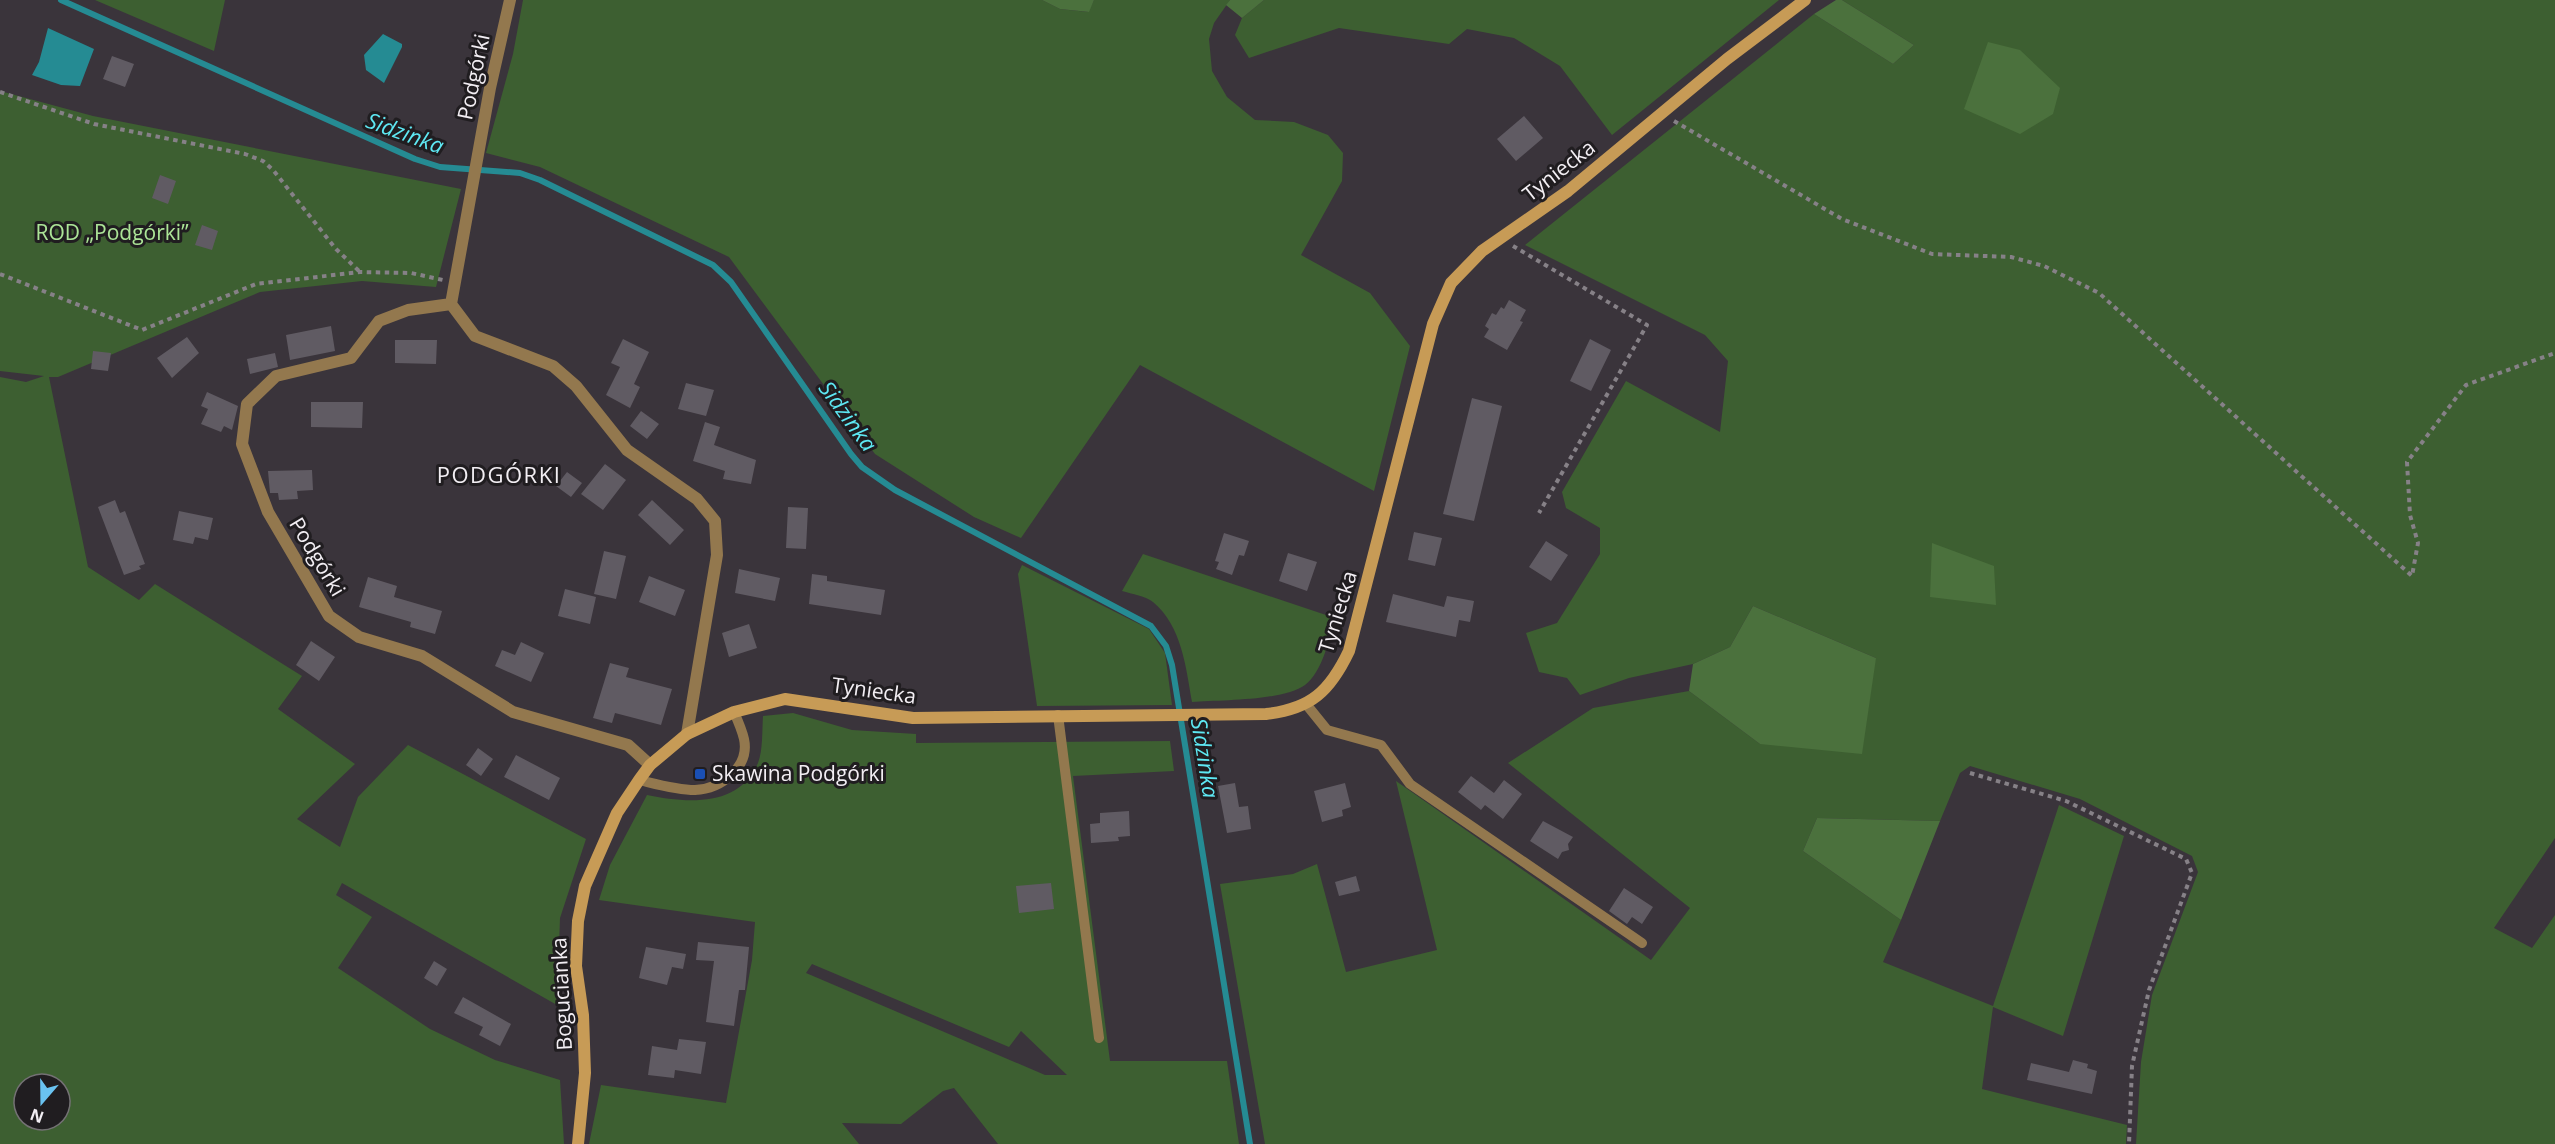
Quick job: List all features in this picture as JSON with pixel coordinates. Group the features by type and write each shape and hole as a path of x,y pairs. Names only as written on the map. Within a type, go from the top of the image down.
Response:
{"street":[{"name":"Podgórki","path":"510,0 478,149 451,304 408,310 379,321 351,358 276,376 247,404 242,444 268,512 329,616 358,637 422,656 513,712 627,745 650,765"},
{"name":"Tyniecka","path":"616,813 650,765 687,734 734,712 785,699 913,718 1266,714 1287,712 1306,704 1332,682 1349,651 1433,324 1442,301 1466,266 1501,238 1568,191 1726,59 1805,0"},
{"path":"451,304 475,336 553,366 576,386 627,450 697,499 715,520 717,555 687,734"},
{"name":"Bogucianka","path":"578,1144 585,1073 576,966 578,921 585,886 616,813"}],"lane":[{"path":"1306,704 1327,730 1381,745 1410,784 1642,944"},
{"path":"639,780 693,790 706,788 732,776 742,760 745,741 734,712"},
{"path":"1059,715 1099,1038"}],"path":[{"path":"0,92 94,124 244,154 263,161 336,249 360,272"},
{"path":"1661,113 1698,138 1842,219 1932,254 2011,257 2043,266 2099,293 2412,576 2418,543 2410,515 2407,462 2466,386 2555,353"},
{"path":"1501,238 1647,325 1539,513"},
{"path":"0,274 142,330 256,284 360,272 411,273 439,279"},
{"path":"1970,773 2066,801 2186,859 2192,873 2149,990 2132,1066 2129,1144"}],"green space":[{"path":"95,0 225,0 214,51"},
{"path":"523,0 1042,0 1060,9 1088,12 1094,0 1230,0 1214,23 1209,39 1212,71 1227,97 1255,120 1294,122 1328,135 1343,153 1342,181 1301,255 1370,293 1410,346 1374,491 1140,365 1021,538 974,517 875,454 729,257 540,167 486,153 513,54"},
{"path":"1042,0 1094,0 1089,12 1060,9"},
{"path":"1230,0 1264,0 1242,18 1226,5"},
{"path":"1264,0 1779,0 1612,135 1560,66 1514,38 1467,29 1449,44 1339,28 1249,58 1235,35 1242,18"},
{"path":"1836,0 1842,0 1914,45 1893,64 1814,14"},
{"path":"1842,0 2555,0 2555,838 2494,928 2532,948 2555,915 2555,1144 2136,1144 2141,1062 2152,995 2198,872 2192,856 2080,799 1970,766 1960,773 1940,821 1817,818 1803,851 1901,920 1883,962 1993,1006 2059,805 2124,836 2063,1036 1993,1007 1982,1089 2127,1125 2126,1144 1265,1144 1220,884 1293,874 1317,864 1346,972 1437,950 1396,781 1651,960 1690,908 1508,763 1593,708 1689,691 1760,744 1876,658 1753,606 1730,647 1693,664 1629,678 1580,695 1567,678 1539,672 1526,633 1557,623 1600,554 1600,528 1566,508 1562,492 1626,381 1720,432 1728,361 1705,335 1525,245 1814,14 1893,64 1914,45"},
{"path":"1988,42 2020,50 2060,88 2053,114 2020,134 1964,109"},
{"name":"ROD „Podgórki”","path":"0,91 93,116 461,189 436,287 362,281 260,292 58,377 49,377 88,567 139,600 155,584 302,676 278,709 355,764 297,819 340,847 358,797 408,745 586,839 560,918 557,1005 342,883 336,895 372,917 338,968 430,1029 495,1060 560,1080 564,1144 0,1144 0,377 26,382 44,376 0,371"},
{"path":"1932,543 1994,566 1996,605 1930,597"},
{"path":"1143,554 1335,618 1316,672 1305,685 1282,694 1251,699 1192,702 1181,648 1170,623 1163,612 1150,600 1122,591"},
{"path":"1022,565 1149,629 1165,653 1172,705 1037,706 1018,574"},
{"path":"1753,606 1876,658 1862,754 1760,744 1689,691 1693,664 1730,647"},
{"path":"793,713 852,730 916,734 916,743 1170,741 1174,771 1073,776 1110,1061 1227,1061 1239,1144 998,1144 954,1088 943,1091 901,1124 842,1123 859,1144 589,1144 601,1085 726,1103 752,960 755,922 599,900 610,865 647,795 678,800 710,799 738,788 749,778 760,758 763,716","holes":["812,964 1009,1047 1021,1031 1067,1075 1045,1075 806,973"]},
{"path":"1817,818 1940,821 1901,920 1803,851"}],"water":[{"path":"48,28 94,49 80,86 61,85 32,75 39,62"},
{"path":"383,34 402,44 384,83 366,70 364,55"}],"building":[{"path":"112,56 134,64 125,87 103,79"},
{"path":"1524,116 1543,138 1516,161 1497,139"},
{"path":"160,175 176,181 168,204 152,198"},
{"path":"202,225 218,231 212,250 195,245"},
{"path":"1509,300 1526,310 1520,321 1523,322 1507,350 1484,337 1489,329 1485,326 1492,313 1496,315 1501,307 1504,309"},
{"path":"331,326 335,351 290,360 286,335"},
{"path":"187,337 199,353 172,378 157,358"},
{"path":"623,339 649,352 634,384 640,387 630,408 606,395 620,367 611,363"},
{"path":"1590,339 1611,350 1591,391 1570,381"},
{"path":"395,340 437,340 436,364 395,363"},
{"path":"93,351 111,353 108,371 91,369"},
{"path":"275,353 278,367 250,374 247,359"},
{"path":"686,383 714,390 706,416 678,409"},
{"path":"207,392 238,406 232,430 224,426 221,432 201,424 208,409 201,406"},
{"path":"1472,398 1502,406 1474,521 1443,514"},
{"path":"311,402 363,402 362,428 311,427"},
{"path":"641,411 659,424 647,439 630,426"},
{"path":"705,422 720,427 714,445 756,460 751,484 723,479 725,471 693,461"},
{"path":"605,464 626,480 603,510 581,494"},
{"path":"312,470 313,490 297,491 298,499 279,500 278,493 270,493 268,471"},
{"path":"567,472 582,483 571,497 556,486"},
{"path":"115,500 120,513 125,511 145,564 139,566 141,569 124,575 98,507"},
{"path":"652,500 684,530 670,545 638,515"},
{"path":"788,507 808,508 806,549 786,548"},
{"path":"179,511 213,518 208,540 195,537 193,544 173,540"},
{"path":"1414,532 1442,538 1435,566 1408,560"},
{"path":"1224,533 1249,541 1244,556 1239,555 1232,575 1216,569 1219,562 1215,561"},
{"path":"1546,541 1568,555 1551,581 1529,567"},
{"path":"604,551 626,556 616,599 594,594"},
{"path":"1288,553 1317,562 1307,591 1279,581"},
{"path":"739,569 780,578 775,601 735,593"},
{"path":"812,574 827,576 827,581 885,590 881,615 809,604"},
{"path":"649,576 685,590 675,616 639,602"},
{"path":"368,577 397,586 394,597 442,611 435,634 410,627 411,622 359,607"},
{"path":"565,589 596,597 590,624 558,616"},
{"path":"1393,594 1444,607 1447,596 1474,601 1470,622 1459,620 1456,637 1386,622"},
{"path":"749,624 757,648 729,657 722,633"},
{"path":"311,641 335,657 319,681 296,665"},
{"path":"521,642 544,653 531,682 495,666 502,650 515,655"},
{"path":"610,663 629,668 626,677 672,689 661,725 615,713 612,723 593,718"},
{"path":"478,748 493,759 481,776 466,765"},
{"path":"516,755 560,778 549,800 504,777"},
{"path":"1471,776 1494,793 1504,780 1522,794 1503,819 1485,805 1481,810 1458,792"},
{"path":"1235,783 1239,807 1248,806 1251,829 1227,833 1218,786"},
{"path":"1345,783 1351,807 1342,810 1343,816 1322,822 1314,791"},
{"path":"1129,811 1130,836 1118,837 1119,841 1091,843 1090,824 1100,823 1100,813"},
{"path":"1543,821 1573,837 1568,844 1569,850 1562,852 1558,859 1530,841"},
{"path":"1356,876 1360,891 1339,896 1335,882"},
{"path":"1051,883 1054,909 1019,913 1016,886"},
{"path":"1624,888 1653,907 1642,924 1632,917 1627,924 1609,911"},
{"path":"698,942 749,947 745,990 739,990 734,1026 706,1022 714,961 696,960"},
{"path":"646,947 686,954 683,969 672,967 667,985 639,978"},
{"path":"434,961 447,969 437,986 424,978"},
{"path":"463,997 511,1024 500,1046 479,1035 483,1027 454,1013"},
{"path":"679,1039 706,1042 701,1074 675,1070 674,1078 648,1075 652,1046 677,1050"},
{"path":"2073,1060 2088,1064 2087,1068 2097,1071 2092,1094 2027,1080 2031,1063 2069,1072"}],"waterway":[{"name":"Sidzinka","path":"61,0 415,159 440,167 520,173 540,180 713,265 731,282 862,467 895,490 1151,626 1166,646 1172,665 1250,1144"}],"place":[{"name":"Skawina Podgórki","path":"700,774"}],"district":[{"name":"PODGÓRKI","path":"499,475"}]}
